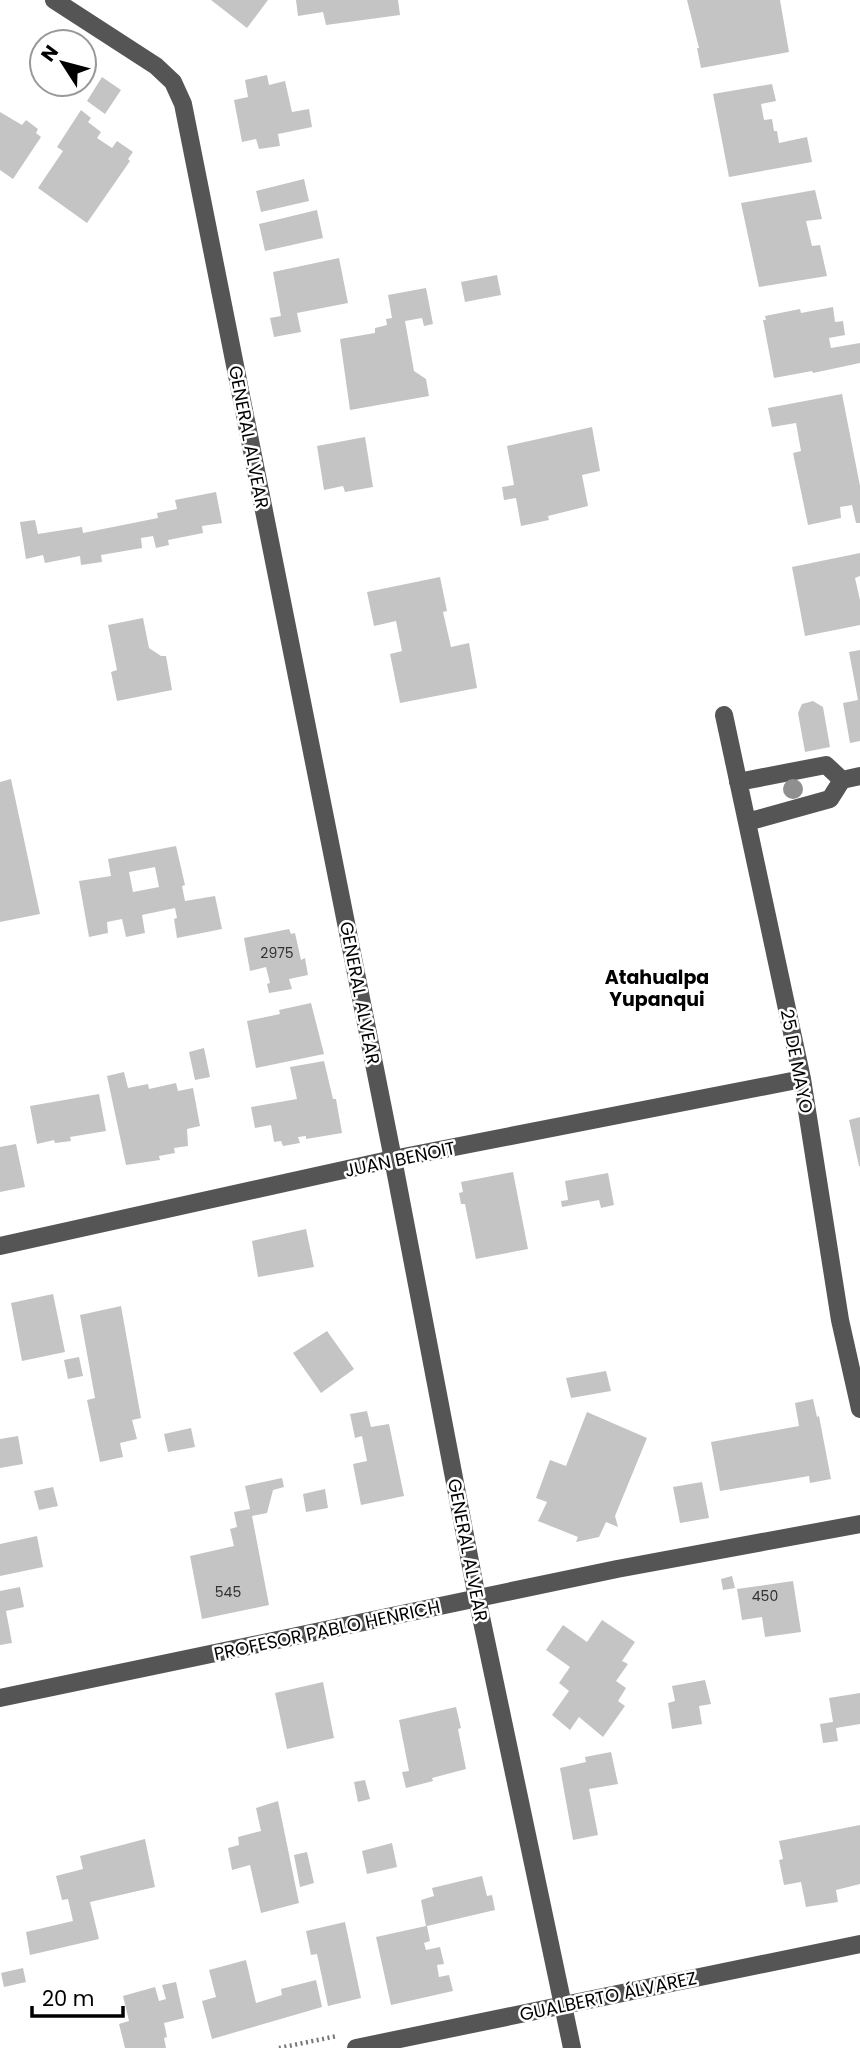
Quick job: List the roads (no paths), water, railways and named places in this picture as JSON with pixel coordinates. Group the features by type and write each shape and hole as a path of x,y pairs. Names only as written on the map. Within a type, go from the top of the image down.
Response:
{"street":[{"name":"GENERAL ALVEAR","path":"54,0 156,66 173,82 183,104 393,1159 477,1598 572,2048"},
{"name":"25 DE MAYO","path":"724,715 802,1079 840,1320 860,1409"},
{"path":"738,782 826,765 851,778 830,799 747,822"},
{"name":"JUAN BENOIT","path":"0,1246 393,1159 802,1079"},
{"name":"PROFESOR PABLO HENRICH","path":"0,1698 630,1567 860,1524"},
{"name":"GUALBERTO ÁLVAREZ","path":"356,2048 860,1944"}],"district":[{"name":"Atahualpa Yupanqui","path":"657,988"}]}
